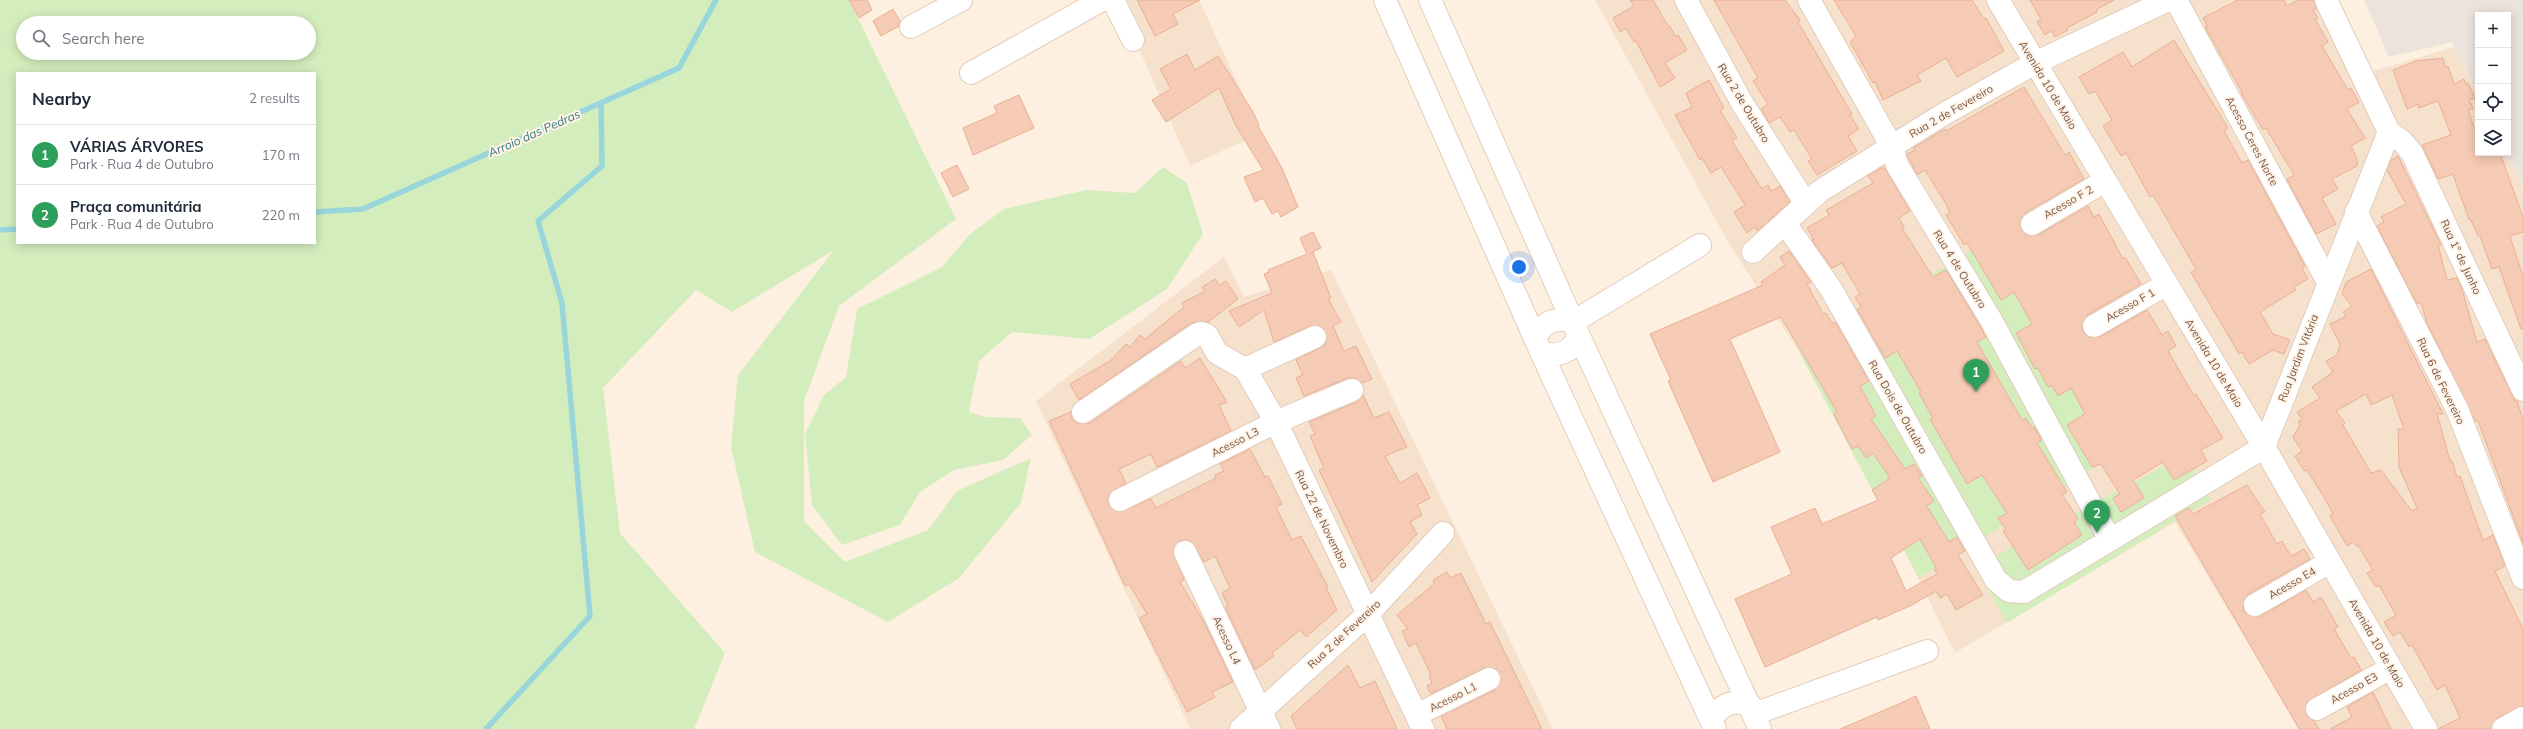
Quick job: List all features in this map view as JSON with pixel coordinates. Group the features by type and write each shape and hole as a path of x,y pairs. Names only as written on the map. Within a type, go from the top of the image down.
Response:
{"street":[{"path":"911,27 961,0"},
{"path":"971,73 1102,0"},
{"path":"1113,0 1133,40"},
{"path":"1386,0 1538,345 1711,726"},
{"path":"1430,0 1576,328 1754,719"},
{"name":"Rua 2 de Outubro","path":"1686,0 1742,103 1806,204"},
{"name":"Rua 4 de Outubro","path":"1809,0 1892,146 1897,165 1991,320 2110,540"},
{"name":"Avenida 10 de Maio","path":"1998,0 2264,447 2426,729"},
{"name":"Rua 2 de Fevereiro","path":"1753,252 1820,192 1892,146 2035,63 2168,0"},
{"name":"Acesso Ceres Norte","path":"2176,0 2328,282"},
{"path":"2326,0 2389,132"},
{"name":"Rua Jardim Vitória","path":"2264,447 2328,282 2389,132"},
{"name":"Rua 1º de Junho","path":"2389,132 2402,141 2412,153 2523,390"},
{"name":"Acesso F 2","path":"2032,224 2105,180"},
{"name":"Rua 6 de Fevereiro","path":"2356,212 2457,409 2523,578"},
{"name":"Rua Dois de Outubro","path":"1785,224 1831,289 1996,580 2009,591 2024,592 2110,540"},
{"path":"1576,328 1700,245"},
{"name":"Acesso F 1","path":"2094,326 2167,284"},
{"path":"1538,345 1538,332 1550,321 1565,319 1576,328"},
{"path":"1538,345 1549,354 1564,352 1576,343 1576,328"},
{"name":"Rua 22 de Novembro","path":"1083,412 1201,333 1207,335 1218,353 1245,369 1276,422 1420,722"},
{"path":"1245,369 1316,337"},
{"name":"Acesso L3","path":"1120,500 1276,422 1352,390"},
{"path":"2110,540 2264,447"},
{"name":"Rua 2 de Fevereiro","path":"1241,729 1264,720 1368,614 1443,533"},
{"name":"Acesso L4","path":"1185,552 1264,720"},
{"name":"Acesso E4","path":"2255,605 2330,562"},
{"path":"1754,719 1927,651"},
{"name":"Acesso E3","path":"2317,709 2391,668"},
{"name":"Acesso L1","path":"1420,722 1489,679"},
{"path":"1711,726 1720,708 1735,702 1754,719"},
{"path":"2503,729 2523,718"}],"shaded area":[{"path":"1118,0 1199,0 1261,133 1190,166"},
{"path":"1595,0 2316,0 2353,77 2454,47 2475,90 2475,156 2507,156 2523,188 2523,729 2300,729 2175,522 1955,653 1829,398 1729,244"},
{"path":"2364,0 2523,0 2523,187 2508,156 2511,156 2511,12 2475,12 2475,89 2452,42 2389,57"},
{"path":"1224,257 1244,297 1331,270 1553,729 1190,729 1036,401"}],"green space":[{"path":"0,0 849,0 956,219 839,306 804,401 804,521 845,562 928,530 957,491 1031,458 1021,503 959,578 888,622 755,552 731,447 738,375 834,250 732,312 696,290 603,388 620,533 725,653 694,729 0,729"},
{"path":"1163,167 1187,183 1203,234 1167,289 1089,339 1012,332 979,361 969,412 985,417 1020,418 1032,435 1003,460 954,470 920,492 900,525 842,545 812,505 805,434 824,395 846,377 857,309 942,267 970,234 1004,209 1086,190 1135,193"},
{"path":"2038,211 2153,431 1919,578 1799,352"},
{"path":"2186,454 2211,499 2007,623 1975,567"}],"building":[{"path":"849,0 867,0 872,10 859,18"},
{"path":"1137,0 1200,0 1173,14 1178,24 1155,36"},
{"path":"1630,0 1653,0 1668,26 1669,25 1676,37 1678,35 1687,50 1665,63 1675,78 1660,87 1636,41 1634,42 1626,28 1620,32 1613,18 1634,6"},
{"path":"1714,0 1785,0 1800,20 1798,22 1852,114 1850,115 1859,129 1848,136 1857,151 1817,175 1808,161 1812,159 1794,130 1790,132 1780,117 1769,123 1761,109 1768,104 1753,81 1758,78"},
{"path":"1834,0 1972,0 1984,19 1986,18 2004,51 1957,77 1946,58 1917,75 1921,81 1883,100 1875,82 1873,83 1850,42 1856,36"},
{"path":"2030,0 2114,0 2096,10 2097,12 2067,28 2068,30 2055,37 2051,31 2045,35 2037,22 2041,19"},
{"path":"2238,0 2284,0 2287,6 2298,0 2314,0 2316,9 2313,11 2318,18 2315,19 2328,42 2322,46 2348,90 2351,88 2359,102 2347,109 2365,138 2351,146 2358,161 2357,166 2332,179 2338,189 2322,198 2336,224 2316,234 2287,179 2294,175 2266,128 2263,130 2205,27 2207,26 2203,18"},
{"path":"893,9 900,21 899,26 881,36 873,21"},
{"path":"2174,40 2228,128 2224,131 2242,163 2248,160 2305,266 2302,268 2308,279 2294,287 2296,290 2260,312 2273,334 2290,340 2284,354 2273,350 2249,364 2242,352 2239,354 2191,272 2196,269 2153,195 2150,197 2126,153 2121,156 2103,126 2112,120 2095,91 2089,94 2079,77 2123,52 2132,67"},
{"path":"1187,54 1195,70 1218,56 1253,112 1259,125 1258,126 1282,168 1298,207 1281,217 1278,211 1272,214 1263,198 1255,202 1244,177 1263,170 1235,124 1219,88 1166,122 1152,100 1171,89 1160,69"},
{"path":"2443,58 2445,67 2448,66 2454,84 2464,79 2466,84 2468,83 2475,98 2469,100 2473,108 2468,110 2475,130 2475,156 2501,156 2523,217 2523,232 2510,236 2523,276 2523,329 2521,329 2499,267 2492,269 2480,236 2478,236 2471,220 2469,220 2453,174 2438,179 2422,145 2451,135 2438,101 2419,108 2418,104 2407,109 2393,70 2416,61"},
{"path":"1709,80 1724,108 1720,110 1737,138 1732,141 1762,189 1768,185 1771,191 1780,186 1790,202 1757,231 1755,227 1747,233 1734,212 1745,205 1721,167 1711,173 1702,158 1700,160 1675,115 1692,107 1686,93"},
{"path":"2024,87 2065,155 2069,152 2084,179 2025,213 2021,218 2021,230 2026,235 2038,235 2088,206 2094,217 2099,214 2123,259 2125,257 2141,284 2087,315 2082,326 2083,332 2088,337 2100,337 2147,310 2162,335 2168,331 2176,346 2168,351 2194,396 2196,394 2223,438 2201,450 2207,461 2174,480 2163,462 2133,480 2144,498 2121,512 2113,498 2120,494 2101,464 2092,467 2067,425 2085,414 2071,388 2058,396 2052,385 2048,387 2038,368 2035,369 2016,333 2032,324 2014,292 2001,300 1967,243 1964,245 1946,215 1950,213 1946,204 1925,170 1917,175 1907,154 1915,150 1913,148 1945,129 1946,131"},
{"path":"1019,95 1034,128 973,155 963,128 997,113 994,106"},
{"path":"2398,156 2441,245 2438,245 2447,280 2457,278 2461,286 2477,342 2485,339 2515,401 2517,401 2523,419 2523,543 2478,421 2475,421 2427,323 2421,302 2417,304 2377,226 2384,222 2381,217 2406,204 2387,170 2391,160"},
{"path":"957,165 969,189 953,197 941,173"},
{"path":"1881,168 1885,168 1910,211 1899,218 1904,227 1902,228 1933,277 1946,270 1980,326 1986,337 1977,342 2022,420 2026,418 2042,440 2037,443 2067,492 2062,494 2078,519 2074,522 2082,535 2028,570 2003,531 2006,530 1998,518 2007,513 1982,475 1967,484 1930,419 1933,418 1919,393 1921,392 1897,351 1885,358 1857,309 1861,307 1855,297 1860,294 1842,263 1832,268 1812,240 1814,240 1807,228 1829,215 1826,210 1873,183 1868,176"},
{"path":"1313,232 1321,248 1310,253 1313,252 1331,298 1328,299 1341,322 1333,326 1344,351 1356,346 1372,379 1362,383 1354,378 1348,378 1304,396 1296,378 1303,375 1296,360 1325,345 1327,338 1323,327 1310,326 1274,342 1264,310 1239,327 1229,311 1272,293 1264,274 1269,272 1268,270 1307,254 1300,238"},
{"path":"1789,251 1811,282 1807,284 1823,314 1826,313 1832,323 1836,323 1869,381 1860,386 1876,416 1871,419 1905,469 1914,464 1922,476 1918,478 1934,501 1927,506 1949,542 1957,537 1965,551 1958,555 1983,595 1956,610 1947,594 1940,598 1936,591 1912,605 1878,620 1877,617 1765,667 1735,599 1792,574 1771,527 1815,508 1822,524 1878,500 1872,490 1890,478 1873,453 1866,458 1858,446 1852,449 1834,414 1837,412 1781,317 1730,339 1780,452 1713,482 1668,381 1671,380 1650,334 1763,285 1761,282 1785,265 1780,257","holes":["1920,539 1936,567 1934,568 1937,574 1906,591 1891,558"]},
{"path":"2371,269 2443,414 2437,414 2450,461 2452,461 2457,477 2460,476 2483,540 2493,535 2505,566 2495,571 2523,629 2523,706 2497,718 2491,729 2438,729 2460,718 2445,685 2437,690 2412,645 2409,647 2400,632 2393,636 2384,622 2396,615 2379,585 2376,587 2367,573 2373,570 2358,545 2356,546 2353,542 2347,546 2330,516 2333,514 2325,499 2307,470 2304,471 2295,456 2302,451 2293,437 2300,425 2298,422 2302,419 2297,412 2320,398 2312,387 2333,372 2326,361 2337,355 2340,344 2330,324 2346,316 2343,312 2352,306 2342,294 2346,282","holes":["2366,394 2371,405 2392,395 2404,429 2398,429 2399,467 2417,508 2412,511 2381,470 2371,473 2343,425 2345,423 2336,411"]},
{"path":"1215,279 1219,285 1226,281 1238,299 1208,322 1191,323 1079,400 1070,384 1110,361 1126,344 1130,347 1140,335 1145,339 1184,307 1182,303 1205,291 1202,287"},
{"path":"1200,358 1227,402 1219,405 1231,431 1157,467 1151,454 1119,469 1126,483 1110,493 1108,500 1109,506 1120,512 1151,499 1156,508 1216,478 1215,475 1224,471 1220,464 1250,449 1265,477 1268,476 1282,504 1276,507 1292,540 1301,536 1328,587 1326,588 1337,610 1306,637 1300,630 1272,653 1274,656 1255,670 1225,607 1228,606 1222,593 1230,588 1215,556 1204,562 1192,542 1186,540 1179,541 1173,551 1184,580 1180,582 1203,620 1233,682 1212,692 1215,697 1187,712 1139,618 1147,614 1129,584 1125,586 1049,421 1071,412 1072,419 1077,423 1090,423 1181,361 1185,368"},
{"path":"1363,395 1374,418 1389,412 1407,447 1385,456 1400,483 1417,473 1430,498 1417,505 1422,515 1410,522 1417,534 1372,582 1319,470 1324,468 1310,436 1315,434 1309,422 1357,402"},
{"path":"2247,485 2265,512 2260,514 2277,544 2282,541 2291,556 2304,549 2310,559 2248,594 2243,605 2244,612 2255,617 2261,616 2306,590 2313,602 2321,597 2338,627 2334,629 2351,658 2354,657 2361,670 2307,702 2306,715 2314,721 2319,729 2299,729 2175,516 2189,508 2193,514"},
{"path":"1447,572 1450,578 1461,573 1486,624 1490,622 1542,729 1447,729 1441,716 1495,690 1501,679 1496,669 1484,668 1431,694 1427,686 1432,683 1429,676 1431,675 1416,643 1409,647 1402,631 1408,629 1397,615 1434,584 1433,580"},
{"path":"1348,665 1360,688 1375,681 1397,729 1297,729 1291,716"},
{"path":"2373,692 2391,729 2330,729 2352,717 2347,707"},
{"path":"1916,696 1930,729 1840,729 1901,703"}],"waterway":[{"name":"Arroio das Pedras","path":"316,212 363,209 679,68 716,0"},
{"path":"486,729 590,616 562,303 538,221 602,166 601,103"},
{"name":"Arroio das Pedras","path":"0,230 16,229"}],"place":[{"name":"VÁRIAS ÁRVORES","path":"1976,392"},
{"name":"Praça comunitária","path":"2097,533"}]}
